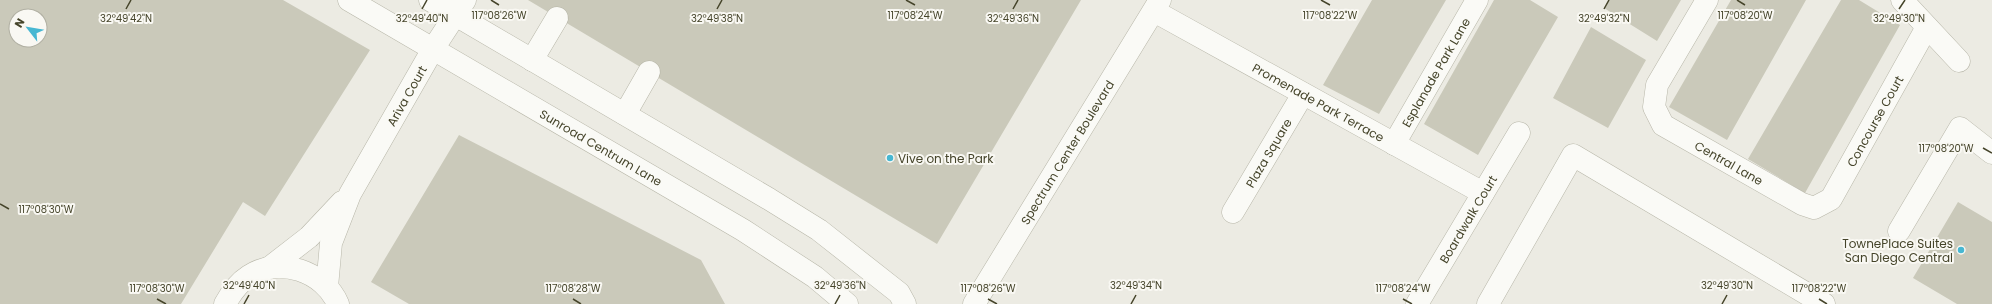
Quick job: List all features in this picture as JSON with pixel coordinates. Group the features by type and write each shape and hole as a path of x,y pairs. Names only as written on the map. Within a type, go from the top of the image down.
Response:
{"street":[{"name":"Sunroad Centrum Lane","path":"349,0 743,230 815,278 847,304"},
{"path":"430,0 461,8 532,60 819,230 899,293 905,304"},
{"name":"Esplanade Park Lane","path":"1394,144 1477,0"},
{"name":"Central Lane","path":"1707,0 1657,85 1654,107 1663,125 1802,204 1814,208"},
{"path":"1902,0 1959,60"},
{"name":"Promenade Park Terrace","path":"1157,5 1304,94 1483,193"},
{"name":"Spectrum Center Boulevard","path":"974,304 1157,5"},
{"name":"Ariva Court","path":"332,296 331,243 350,194 433,49 461,8"},
{"path":"532,60 557,18"},
{"name":"Concourse Court","path":"1814,208 1831,199 1928,27"},
{"path":"625,114 649,72"},
{"name":"Plaza Square","path":"1233,212 1304,94"},
{"path":"1899,231 1960,128 1992,153"},
{"name":"Boardwalk Court","path":"1417,304 1519,133"},
{"path":"1488,304 1573,155 1815,302"},
{"name":"Ariva Court","path":"225,304 234,290 249,276 269,268 309,237 350,194"},
{"name":"Ariva Court","path":"269,268 291,268 311,274 332,296"}],"building":[{"path":"0,0 283,0 370,50 265,216 243,202 181,304 0,304"},
{"name":"Vive on the Park","path":"528,0 1081,0 937,244"},
{"path":"1372,0 1446,0 1379,114 1323,85"},
{"path":"1494,0 1530,0 1558,17 1478,155 1424,124"},
{"path":"1609,0 1681,0 1657,41 1604,8"},
{"path":"1731,0 1806,0 1727,140 1669,107"},
{"path":"1841,0 1859,0 1900,25 1805,193 1748,159"},
{"path":"1591,27 1646,60 1608,128 1553,98"},
{"path":"459,135 701,260 725,304 409,304 371,282"},
{"name":"TownePlace Suites San Diego Central","path":"1958,202 1992,222 1992,304 1957,304 1913,278"}],"place":[{"name":"Vive on the Park","path":"890,158"},
{"name":"TownePlace Suites San Diego Central","path":"1961,250"}]}
